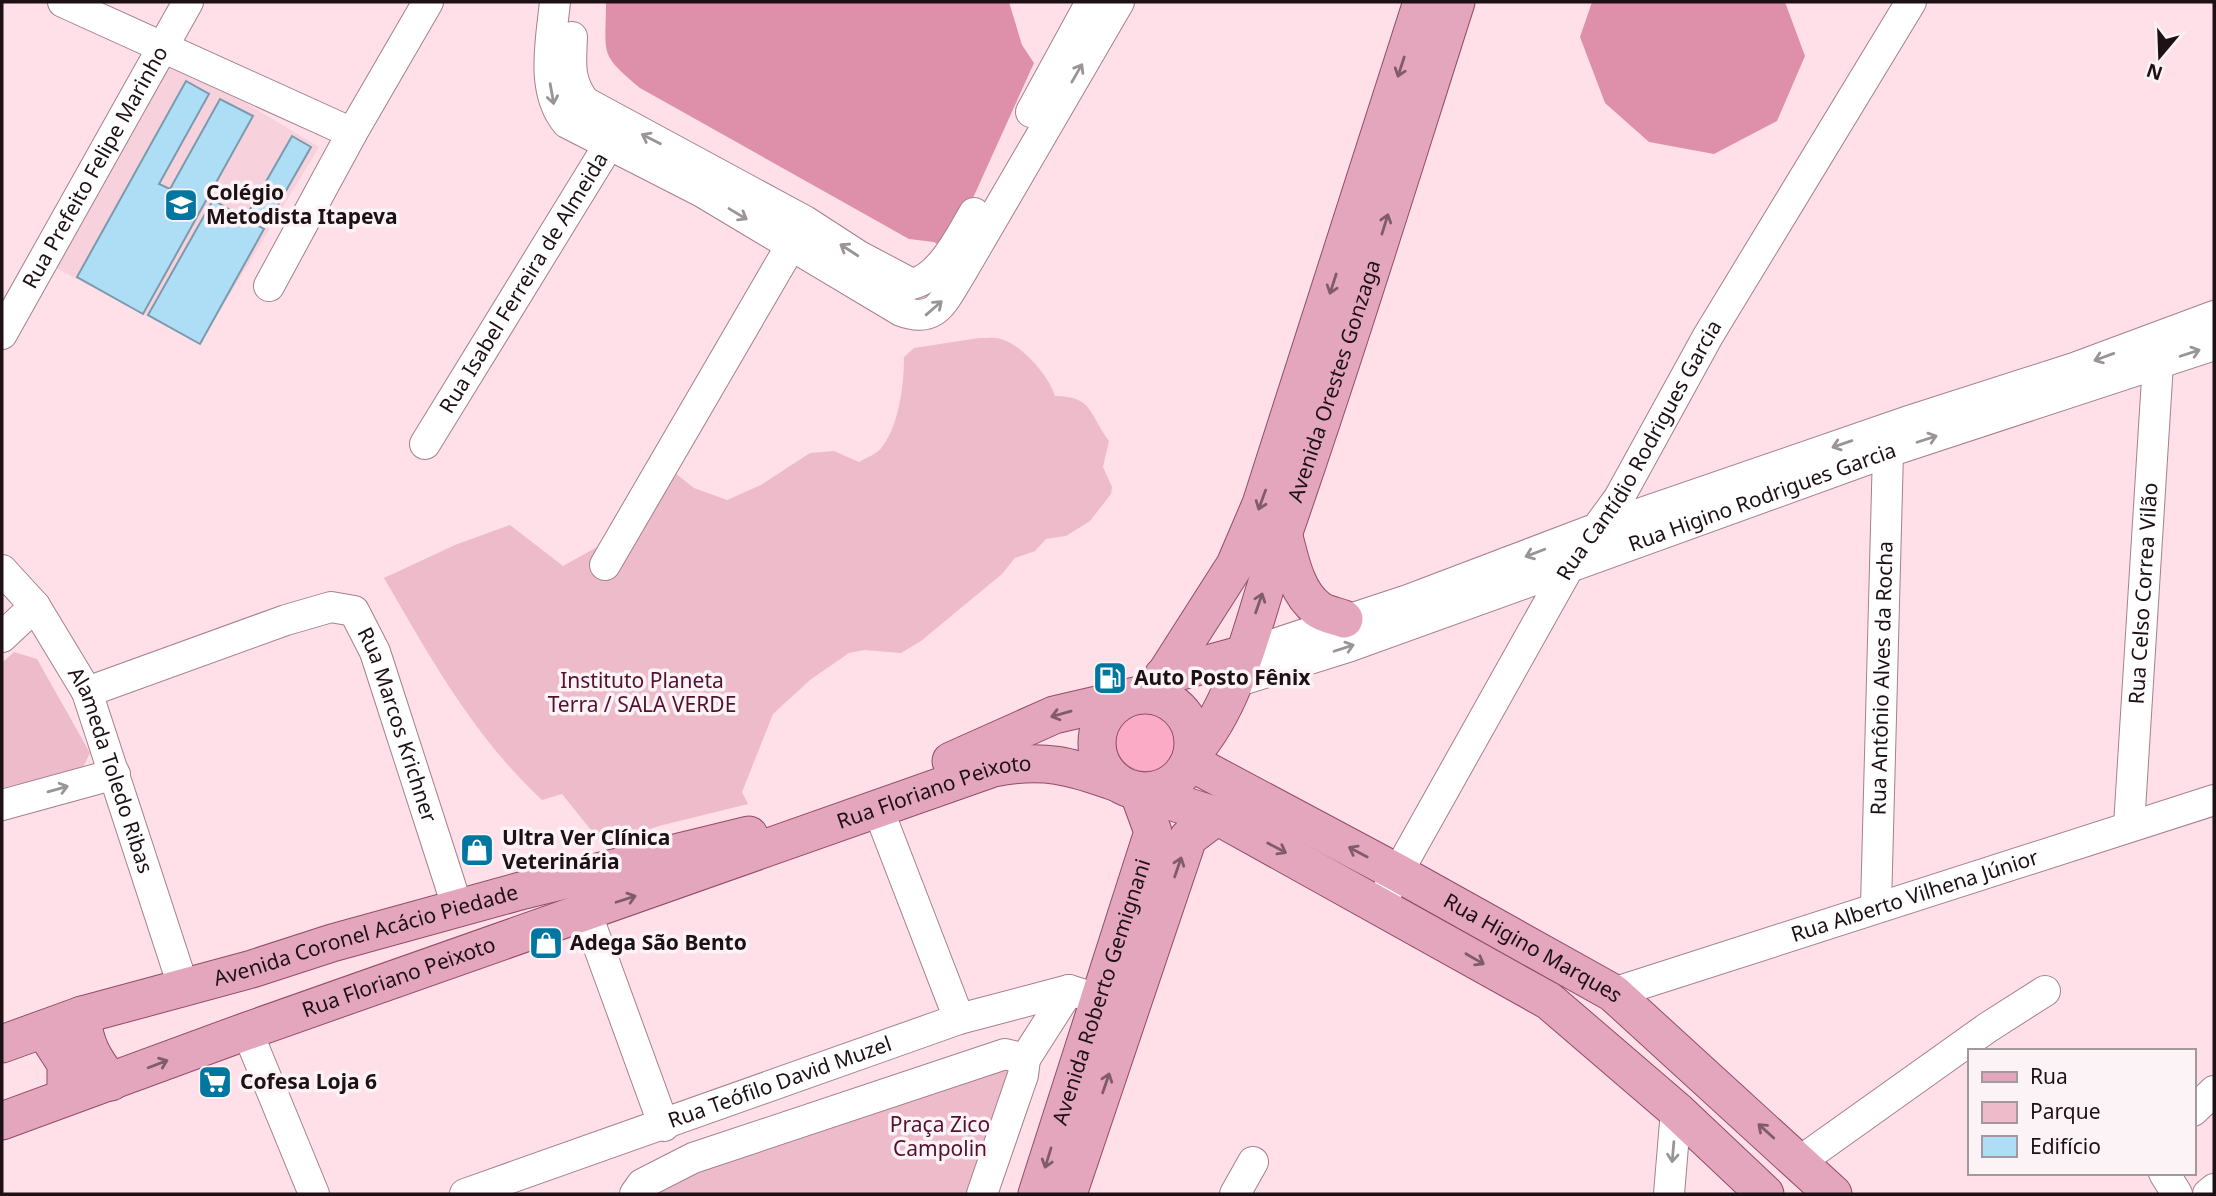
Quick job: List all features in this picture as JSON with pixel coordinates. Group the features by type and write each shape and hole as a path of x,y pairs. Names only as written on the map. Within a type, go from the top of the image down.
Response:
{"main road":[{"name":"Avenida Orestes Gonzaga","path":"1147,690 1209,610 1235,565 1261,503 1422,2"},
{"name":"Avenida Orestes Gonzaga","path":"1191,758 1212,728 1238,668 1352,330 1456,2"},
{"path":"1283,533 1297,582 1304,593 1318,609 1344,619"},
{"name":"Avenida Coronel Acácio Piedade","path":"2,1044 82,1015 184,989 458,908 759,832 948,762 1054,715 1238,668"},
{"path":"1147,690 1181,711 1192,731 1191,758 1174,781 1163,788 1128,787 1107,773 1097,745 1104,717 1147,690"},
{"name":"Rua Higino Marques","path":"1191,758 1614,993 1833,1194"},
{"name":"Rua Floriano Peixoto","path":"2,1121 247,1031 964,777 1019,763 1055,763 1128,787"},
{"name":"Rua Higino Marques","path":"1128,787 1217,816 1380,904 1549,1001 1676,1110 1764,1194"},
{"name":"Avenida Roberto Gemignani","path":"1037,1194 1084,995 1153,832 1128,787"},
{"name":"Avenida Roberto Gemignani","path":"1068,1194 1188,838 1217,816"},
{"path":"1580,1027 1576,1009 1589,992 1614,993"},
{"path":"82,1015 84,1041 92,1058 111,1082"},
{"path":"44,1030 66,1064 66,1097"}],"street":[{"path":"62,2 352,133"},
{"name":"Rua Prefeito Felipe Marinho","path":"2,334 188,2"},
{"path":"269,286 352,133 428,2"},
{"path":"555,2 550,88 555,108 567,123 611,132"},
{"path":"573,2 570,73 575,90 611,132 702,192 912,285 925,282 967,226 1091,2"},
{"path":"798,234 901,311 918,317 929,315 960,275 1119,2"},
{"name":"Rua Cantídio Rodrigues Garcia","path":"1380,904 1570,565 1619,498 1708,336 1910,2"},
{"name":"Rua Isabel Ferreira de Almeida","path":"425,444 611,132"},
{"path":"605,565 798,234"},
{"name":"Rua Higino Rodrigues Garcia","path":"1238,668 1344,619 1408,600 1595,530 1909,421 2074,368 2214,316"},
{"name":"Rua Higino Rodrigues Garcia","path":"1238,668 1348,646 1888,452 2214,345"},
{"name":"Rua Celso Correa Vilão","path":"2129,826 2158,363"},
{"name":"Rua Antônio Alves da Rocha","path":"1876,906 1888,452"},
{"name":"Alameda Toledo Ribas","path":"2,570 35,606 87,692 184,989"},
{"path":"2,637 35,606"},
{"name":"Rua Marcos Krichner","path":"87,692 286,620 331,607 354,611 375,652 458,908"},
{"path":"2,805 115,774"},
{"name":"Rua Alberto Vilhena Júnior","path":"1614,993 1876,906 2214,800"},
{"path":"878,809 959,1019"},
{"path":"586,912 664,1126"},
{"path":"1799,1162 1889,1096 2045,991"},
{"path":"982,1194 1023,1075 1025,1059 1084,995"},
{"name":"Rua Teófilo David Muzel","path":"465,1194 664,1126 959,1019 1084,995"},
{"path":"247,1031 314,1194"},
{"path":"635,1194 642,1184 693,1158 1005,1054 1025,1059"},
{"path":"2195,1109 2214,1091"},
{"path":"1669,1194 1676,1110"},
{"path":"1235,1194 1252,1162"},
{"path":"2165,1175 2177,1194"},
{"path":"2208,1194 2214,1189"}],"shaded area":[{"path":"606,2 1009,2 1022,45 1034,63 949,251 934,242 909,239 640,88 617,67 607,52"},
{"path":"1592,2 1785,2 1805,56 1777,121 1714,154 1649,142 1605,103 1580,37"},
{"name":"Colégio Metodista Itapeva","path":"164,54 319,147 200,344 47,263"},
{"path":"1140,710 1152,710 1168,719 1175,729 1175,753 1168,763 1152,772 1140,772 1129,767 1120,758 1115,747 1115,735 1120,724 1129,715"}],"green space":[{"name":"Instituto Planeta Terra / SALA VERDE","path":"979,338 999,338 1009,342 1026,354 1041,371 1055,396 1077,400 1089,408 1109,441 1103,467 1112,487 1111,494 1090,521 1066,536 1046,539 1035,551 1015,558 1002,574 921,641 901,653 864,650 849,653 810,680 773,714 742,792 748,804 659,826 603,845 562,794 542,800 495,750 455,695 384,578 455,545 510,525 563,566 606,542 675,473 694,488 727,500 761,485 810,453 834,451 859,462 880,449 893,428 902,392 904,357 914,348"},
{"path":"14,652 37,659 90,753 82,769 2,788 2,663"},
{"name":"Praça Zico Campolin","path":"1016,1056 981,1194 637,1194"}],"building":[{"path":"186,81 209,94 159,184 170,189 220,99 253,116 143,314 77,277"},
{"path":"292,136 311,147 267,224 248,213"},
{"path":"213,200 264,229 200,344 148,315"}],"place":[{"name":"Colégio Metodista Itapeva","path":"181,205"},
{"name":"Auto Posto Fênix","path":"1110,678"},
{"name":"Ultra Ver Clínica Veterinária","path":"477,850"},
{"name":"Adega São Bento","path":"546,943"},
{"name":"Cofesa Loja 6","path":"215,1082"}]}
